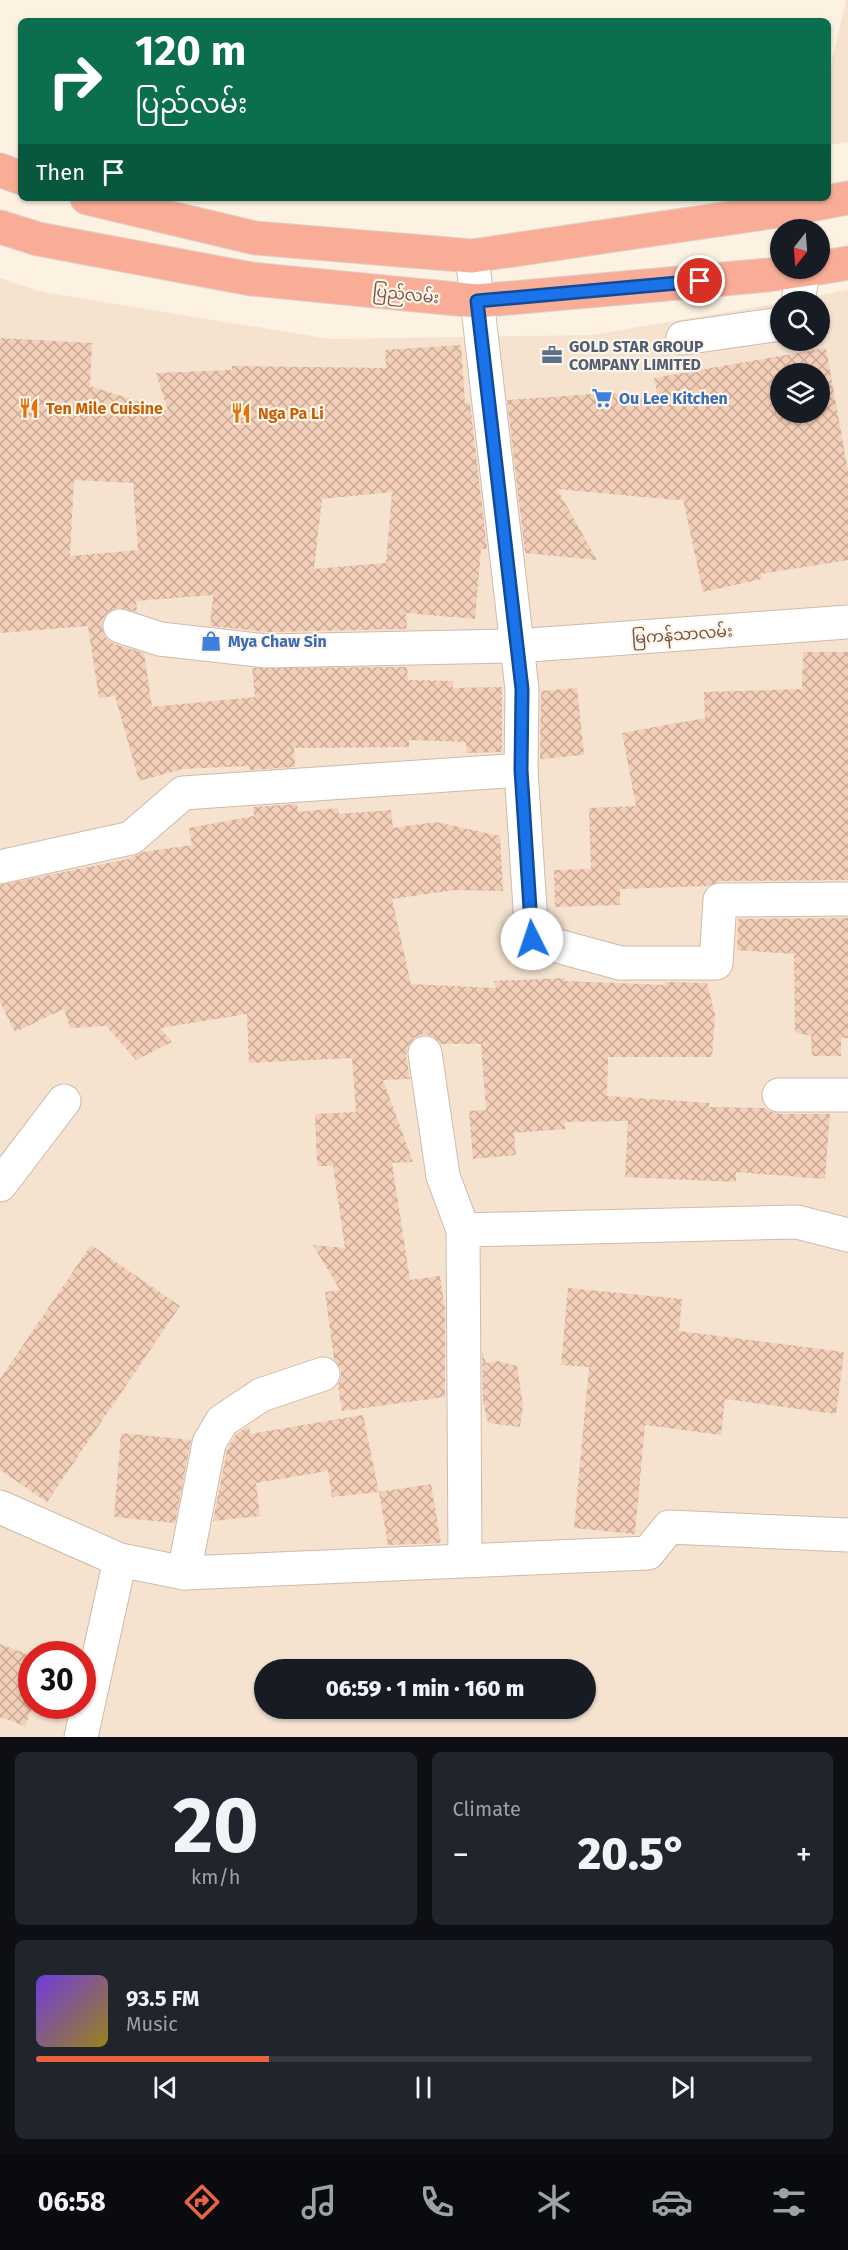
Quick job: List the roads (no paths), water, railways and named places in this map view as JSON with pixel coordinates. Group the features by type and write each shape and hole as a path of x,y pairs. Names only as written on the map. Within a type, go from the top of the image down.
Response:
{"highway":[{"path":"0,170 18,177"},
{"path":"100,201 255,238 472,256 778,211 848,198"},
{"name":"ပြည်လမ်း","path":"0,227 38,239 251,279 477,301 770,278"}],"street":[{"path":"472,256 522,689 521,770 532,939 620,963 716,963 720,900 848,899"},
{"path":"683,338 770,325"},
{"name":"မြကန်သာလမ်း","path":"120,626 160,639 266,651 516,646 848,622"},
{"path":"0,867 131,838 183,793 521,770"},
{"path":"425,1053 443,1176 463,1230 465,1560"},
{"path":"779,1095 848,1095"},
{"path":"0,1185 64,1101"},
{"path":"463,1230 797,1222 848,1235"},
{"path":"184,1573 209,1443 222,1421 261,1395 323,1374"},
{"path":"0,1508 120,1560 184,1573 648,1553 669,1527 848,1535"},
{"path":"81,1737 120,1560"}],"place":[{"name":"GOLD STAR GROUP COMPANY LIMITED","path":"552,355"},
{"name":"Ou Lee Kitchen","path":"602,398"},
{"name":"Ten Mile Cuisine","path":"29,408"},
{"name":"Nga Pa Li","path":"241,413"},
{"name":"Mya Chaw Sin","path":"211,641"}]}
